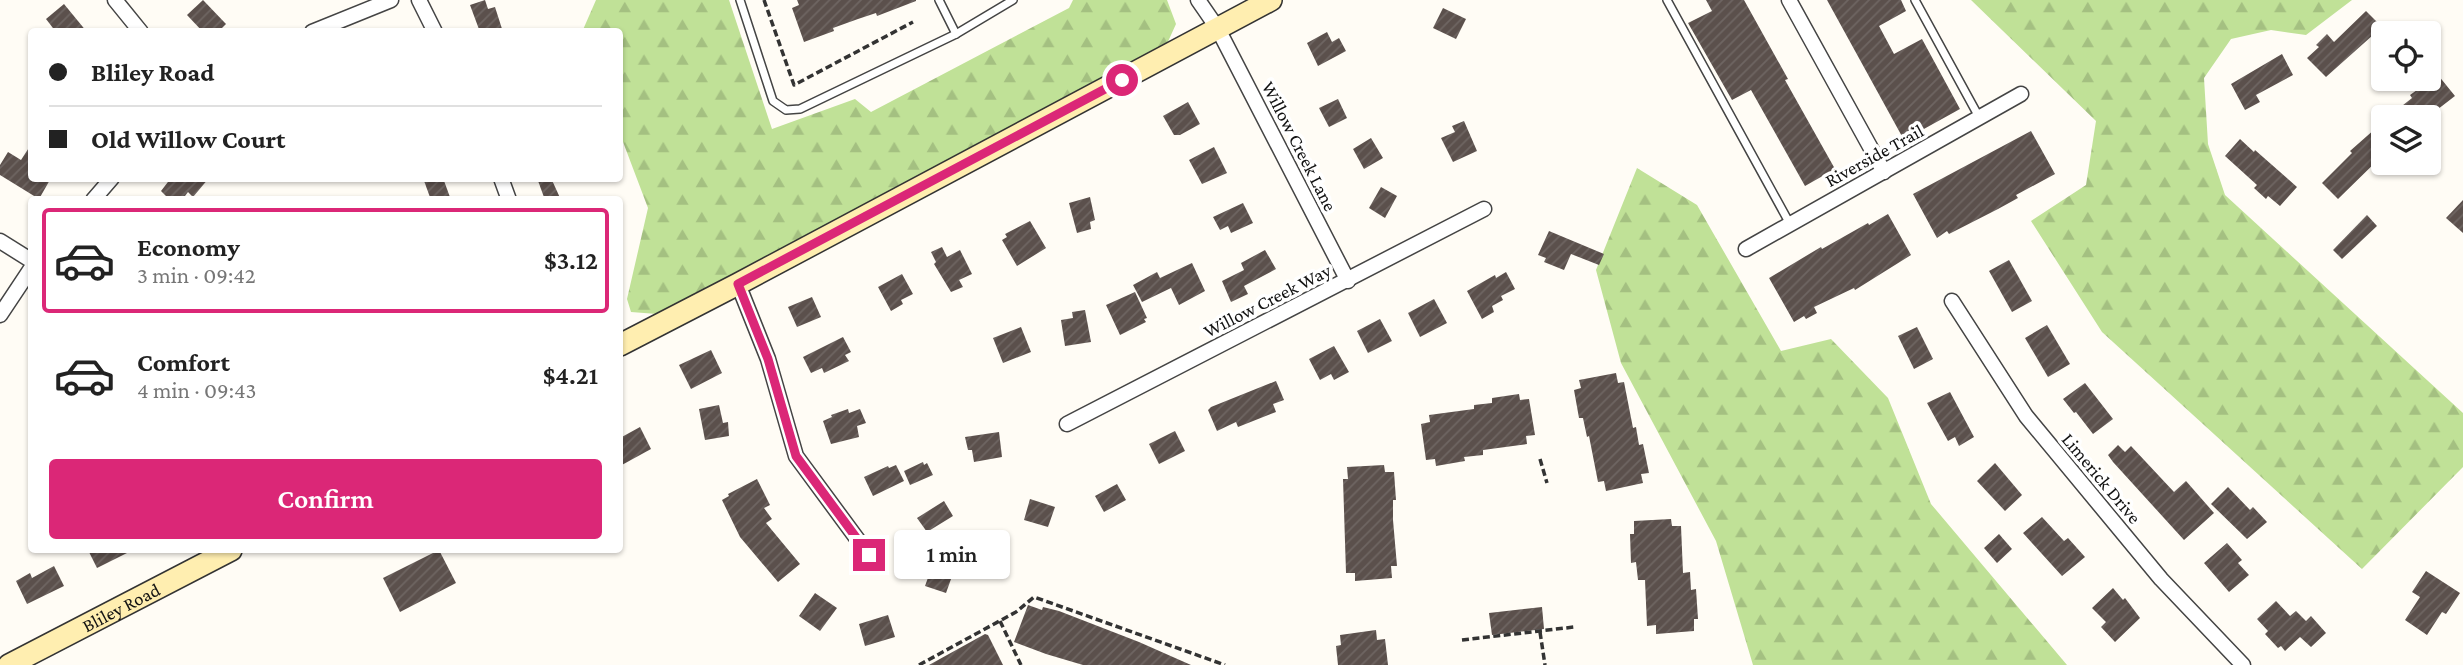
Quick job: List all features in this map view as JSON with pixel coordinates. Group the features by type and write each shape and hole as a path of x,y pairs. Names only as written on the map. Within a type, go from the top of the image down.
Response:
{"street":[{"path":"115,0 138,28"},
{"path":"322,28 391,0"},
{"path":"419,0 433,28"},
{"name":"Willow Creek Lane","path":"1198,0 1218,29 1348,281"},
{"path":"623,343 1271,0"},
{"path":"1789,0 1884,172"},
{"name":"Riverside Trail","path":"1746,248 2021,94"},
{"path":"96,196 109,182"},
{"name":"Willow Creek Way","path":"1067,424 1484,209"},
{"path":"0,241 28,258"},
{"path":"0,315 28,273"},
{"path":"738,284 768,359 796,456 869,555"},
{"name":"Limerick Drive","path":"1951,301 2026,416 2161,579 2243,665"},
{"name":"Bliley Road","path":"9,665 225,553"}],"lane":[{"path":"740,0 773,101 786,110 800,109 956,34 1013,0"},
{"path":"939,0 956,34"},
{"path":"1668,0 1790,224"},
{"path":"1915,0 1979,117"}],"path":[{"path":"764,0 794,85 913,22"},
{"path":"1540,458 1547,482"},
{"path":"919,665 1016,612 1034,597 1225,665"},
{"path":"1000,621 1021,665"},
{"path":"1462,640 1574,627"},
{"path":"1540,632 1545,665"}],"green space":[{"path":"596,0 729,0 772,129 855,99 871,112 1069,8 1073,0 1167,0 1176,24 1166,46 1146,62 657,314 631,312 627,299 648,208 623,142 623,28 584,28"},
{"path":"1971,0 2352,0 2306,35 2271,30 2231,39 2204,78 2208,144 2225,195 2463,413 2463,467 2362,569 2102,332 2031,221 2086,185 2096,121"},
{"path":"1637,168 1697,205 1781,351 1831,339 1888,398 1931,504 2067,665 1753,665 1716,541 1621,363 1596,270"}],"building":[{"path":"203,0 226,24 222,28 199,28 187,15"},
{"path":"485,0 488,9 495,7 502,28 479,28 470,5"},
{"path":"797,0 916,1 877,16 876,13 833,28 834,31 804,42 792,8 799,5"},
{"path":"1706,0 1744,0 1835,169 1805,186 1751,90 1732,100 1688,23 1712,11"},
{"path":"1827,0 1901,0 1906,11 1879,26 1894,54 1922,39 1960,109 1904,140"},
{"path":"64,4 84,28 53,28 46,19"},
{"path":"1443,8 1466,19 1456,39 1433,28"},
{"path":"2366,11 2376,21 2371,21 2371,37 2326,77 2307,58 2319,47 2316,45 2327,34 2334,42"},
{"path":"1327,32 1332,42 1339,38 1346,51 1318,66 1307,43"},
{"path":"2282,54 2293,75 2256,95 2260,102 2245,110 2231,84"},
{"path":"2441,79 2455,96 2441,107 2403,105 2412,98 2410,95 2416,91 2441,91"},
{"path":"1338,99 1347,118 1329,127 1319,108"},
{"path":"1188,102 1200,124 1180,135 1174,135 1163,116"},
{"path":"1464,121 1477,151 1453,162 1441,138 1455,132 1452,126"},
{"path":"2031,131 2055,174 2016,195 2018,198 1998,209 1937,238 1913,194"},
{"path":"2371,132 2371,167 2338,199 2322,183 2352,153 2350,151"},
{"path":"1371,138 1383,158 1364,169 1353,149"},
{"path":"2240,139 2297,187 2280,206 2268,196 2266,199 2254,188 2257,185 2225,156"},
{"path":"1214,147 1227,173 1202,184 1189,160"},
{"path":"28,149 28,182 49,182 41,196 34,196 0,175 0,165 8,152 21,160"},
{"path":"168,182 206,182 194,196 188,192 185,196 166,196 161,191"},
{"path":"424,182 444,182 450,196 430,196"},
{"path":"538,182 553,182 559,196 544,196"},
{"path":"1381,187 1397,196 1385,218 1369,208"},
{"path":"1090,197 1095,220 1090,222 1091,229 1077,233 1069,203"},
{"path":"2463,200 2463,233 2446,218"},
{"path":"1243,203 1253,223 1231,233 1228,226 1220,230 1213,217"},
{"path":"1888,214 1911,255 1855,290 1854,288 1814,307 1817,313 1794,322 1769,278 1821,247 1822,249"},
{"path":"2367,215 2377,226 2342,259 2333,250"},
{"path":"1030,221 1046,248 1017,266 1002,240 1007,237 1005,234"},
{"path":"1549,231 1604,254 1599,265 1571,254 1564,270 1544,262 1546,258 1538,255"},
{"path":"942,247 947,257 960,250 972,274 959,280 963,287 951,292 934,264 936,262 931,252"},
{"path":"1265,250 1276,269 1244,286 1248,294 1231,302 1222,281 1244,270 1241,263"},
{"path":"2009,260 2032,301 2012,312 1989,271"},
{"path":"1192,263 1205,291 1179,305 1171,288 1142,302 1133,285 1157,272 1160,278"},
{"path":"1506,272 1515,289 1501,296 1503,300 1492,306 1494,312 1482,319 1467,291 1495,275 1496,278"},
{"path":"902,274 913,294 901,300 903,304 891,311 878,287"},
{"path":"1135,292 1147,318 1144,319 1146,322 1120,335 1106,305"},
{"path":"812,297 821,317 797,327 788,307"},
{"path":"1434,299 1447,323 1420,337 1408,313"},
{"path":"1085,310 1091,342 1065,346 1061,320 1073,318 1072,312"},
{"path":"1380,319 1392,341 1368,353 1357,331"},
{"path":"2047,325 2070,364 2048,377 2025,338"},
{"path":"1021,327 1031,352 1003,363 993,338"},
{"path":"1917,327 1933,359 1914,369 1898,336"},
{"path":"843,337 851,352 845,355 849,361 824,373 822,368 811,373 803,357"},
{"path":"1334,346 1349,372 1334,380 1331,374 1320,380 1309,359"},
{"path":"711,350 722,373 691,389 679,365"},
{"path":"1616,373 1618,383 1624,382 1633,428 1636,427 1639,445 1643,444 1649,473 1641,474 1643,483 1606,491 1604,481 1598,482 1589,436 1587,437 1583,418 1579,418 1574,390 1581,388 1579,380"},
{"path":"1276,381 1284,400 1273,404 1276,412 1238,427 1236,422 1217,431 1208,410 1211,407"},
{"path":"2085,383 2113,419 2093,434 2063,399"},
{"path":"1950,392 1974,437 1959,446 1955,437 1948,441 1927,403"},
{"path":"1519,394 1520,400 1529,399 1535,435 1526,436 1527,444 1483,450 1483,455 1464,457 1465,461 1436,466 1435,459 1426,460 1421,424 1430,422 1429,415 1474,409 1474,405 1492,403 1492,398"},
{"path":"719,405 723,423 728,422 729,436 705,440 699,409"},
{"path":"848,409 849,413 860,409 866,423 857,426 859,437 831,444 823,421"},
{"path":"640,427 651,449 623,464 623,436"},
{"path":"1175,431 1185,451 1159,464 1149,444"},
{"path":"999,432 1002,457 974,462 972,450 968,450 965,437"},
{"path":"2118,445 2125,452 2131,446 2174,492 2186,481 2214,513 2184,540 2108,455"},
{"path":"923,462 924,465 927,463 933,475 910,485 904,471"},
{"path":"1995,463 2022,495 2005,511 1977,481"},
{"path":"896,465 904,481 873,496 864,477"},
{"path":"1384,465 1385,472 1394,472 1396,500 1393,500 1393,520 1397,566 1391,566 1392,578 1355,581 1355,573 1346,573 1343,479 1348,479 1347,467"},
{"path":"757,479 770,505 764,508 772,519 766,523 800,564 778,582 740,537 722,500"},
{"path":"1117,484 1126,500 1104,512 1095,496"},
{"path":"2228,487 2250,510 2253,507 2267,522 2247,539 2211,504"},
{"path":"1030,499 1055,507 1048,527 1024,520"},
{"path":"944,501 953,516 927,532 917,518"},
{"path":"2042,517 2064,541 2068,538 2085,557 2062,576 2023,533"},
{"path":"1671,519 1672,526 1681,526 1683,573 1690,572 1691,590 1696,589 1698,619 1694,619 1694,631 1656,634 1656,625 1647,626 1645,580 1638,580 1636,562 1631,563 1630,534 1634,534 1634,521"},
{"path":"1999,534 2012,549 1997,563 1984,548"},
{"path":"2227,543 2242,560 2238,563 2249,575 2229,592 2204,563"},
{"path":"90,553 127,553 97,568"},
{"path":"433,553 441,553 456,583 400,612 383,578"},
{"path":"934,561 955,568 946,593 925,586"},
{"path":"54,566 64,586 27,604 16,581 30,573 32,578"},
{"path":"2426,571 2460,593 2446,614 2442,612 2427,635 2405,620 2420,597 2412,592"},
{"path":"2113,588 2123,600 2125,598 2140,618 2115,642 2101,627 2106,622 2092,608"},
{"path":"815,593 837,608 820,631 799,616"},
{"path":"2276,601 2290,616 2296,611 2306,621 2311,616 2326,633 2311,647 2300,637 2285,651 2281,646 2278,648 2265,634 2268,631 2257,619"},
{"path":"1028,605 1042,610 1043,607 1059,611 1191,665 1083,665 1046,654 1014,642"},
{"path":"1542,607 1544,629 1492,635 1489,613"},
{"path":"888,615 895,637 865,646 859,624"},
{"path":"1376,630 1377,640 1385,639 1388,665 1338,665 1336,646 1341,645 1340,635"},
{"path":"985,634 1003,665 929,665"}],"route":[{"path":"869,555 796,456 768,359 738,284 1122,80"}]}
